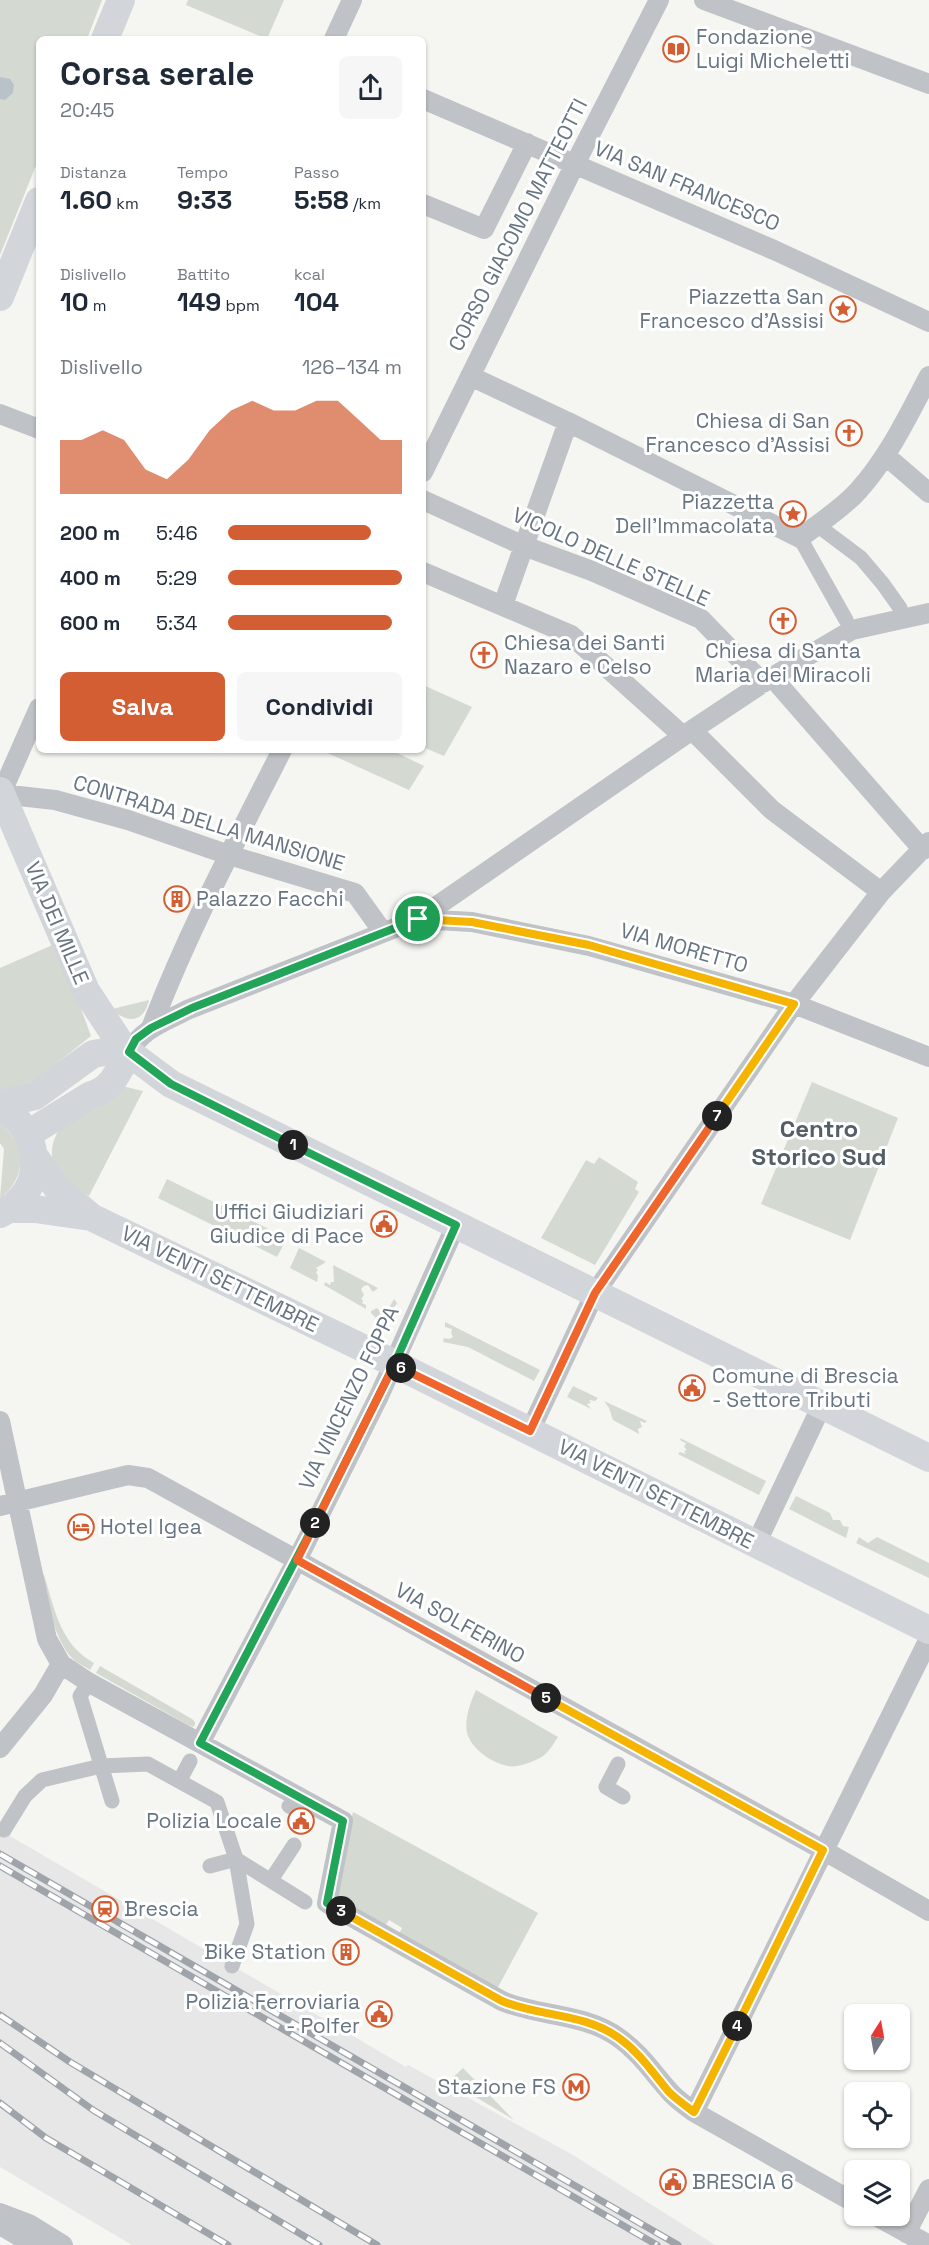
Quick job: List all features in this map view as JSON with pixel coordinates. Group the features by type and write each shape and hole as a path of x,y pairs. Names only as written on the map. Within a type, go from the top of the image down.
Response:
{"main road":[{"path":"106,36 121,0"},
{"path":"0,297 36,208"},
{"name":"VIA DEI MILLE","path":"1,792 86,991 135,1042"},
{"path":"5,1211 27,1191 35,1169 31,1145 91,1095 94,1088 135,1042"},
{"path":"0,1104 35,1096 93,1054 135,1042"},
{"path":"135,1042 181,1089 929,1458"},
{"name":"VIA VENTI SETTEMBRE","path":"0,1109 19,1121 57,1188 91,1217 530,1431 929,1630"},
{"name":"VIA VENTI SETTEMBRE","path":"5,1211 35,1209 91,1217"}],"street":[{"path":"335,36 352,0"},
{"name":"CORSO GIACOMO MATTEOTTI","path":"426,466 659,0"},
{"path":"705,0 734,5 929,84"},
{"name":"VIA SAN FRANCESCO","path":"426,100 774,250 929,322"},
{"path":"426,205 484,229 527,143"},
{"path":"470,375 800,538 846,620"},
{"path":"800,538 857,492 885,455 929,376"},
{"path":"0,414 36,428"},
{"path":"503,605 568,422"},
{"path":"885,455 929,493"},
{"name":"VICOLO DELLE STELLE","path":"426,501 524,546 592,571 702,619 768,680 926,846"},
{"path":"817,525 861,558 900,608"},
{"path":"426,573 571,635 687,733 772,810 881,892"},
{"path":"135,1042 192,1008 418,919 687,733 768,680 852,630 928,616"},
{"path":"1,792 36,715"},
{"path":"135,1042 162,999 229,855 280,753"},
{"name":"CONTRADA DELLA MANSIONE","path":"1,792 55,800 128,819 229,855 355,893 383,932"},
{"path":"530,1431 595,1293 794,1004 881,892 926,846"},
{"name":"VIA MORETTO","path":"418,919 472,922 589,945 794,1004 929,1057"},
{"name":"VIA VINCENZO FOPPA","path":"200,1743 297,1560 394,1365 456,1225"},
{"path":"756,1544 822,1405"},
{"path":"0,1421 8,1504 46,1639 62,1664 88,1682 343,1821 327,1903 502,2001 520,2008 565,2016 593,2025 619,2038 644,2059 671,2093 694,2112 844,2197"},
{"name":"VIA SOLFERINO","path":"8,1504 128,1474 148,1478 823,1850 929,1911"},
{"path":"694,2112 929,1639"},
{"path":"0,1748 43,1695 62,1664"},
{"path":"84,1690 80,1696 112,1801"},
{"path":"180,1780 190,1761"},
{"path":"4,1830 25,1796 42,1780 101,1766 148,1764 217,1802 236,1859 247,1924 232,1966"},
{"path":"618,1764 606,1787 623,1797"},
{"path":"271,1880 294,1845"},
{"path":"210,1866 236,1859 305,1902"},
{"path":"906,2233 929,2189"},
{"path":"0,2213 28,2224 63,2245"},
{"path":"0,2225 34,2245"},
{"path":"894,2226 929,2245"}],"shaded area":[{"path":"0,0 102,0 88,36 36,36 36,165 0,255"},
{"path":"188,0 284,0 268,36 260,36 186,5"},
{"path":"0,77 10,79 14,85 13,93 5,100 0,99"},
{"path":"426,686 472,707 444,756 426,748"},
{"path":"328,753 397,753 424,766 409,790"},
{"path":"57,943 91,1036 36,1080 19,1087 0,1090 0,968"},
{"path":"149,1000 147,1008 134,1019 123,1017 112,1009"},
{"path":"812,1082 898,1118 850,1240 761,1204"},
{"path":"122,1086 143,1091 89,1196 70,1184 57,1170 53,1162 53,1143 58,1131"},
{"path":"0,1124 15,1141 20,1161 15,1181 0,1198 4,1149 0,1143"},
{"path":"599,1157 638,1182 635,1189 639,1192 595,1265 541,1238 586,1160 594,1164"},
{"path":"167,1179 287,1238 277,1257 158,1198"},
{"path":"299,1248 326,1262 316,1268 318,1270 316,1272 317,1282 290,1268"},
{"path":"333,1265 378,1288 373,1292 368,1285 361,1289 364,1295 361,1299 362,1303 366,1305 366,1309 324,1285 325,1282 330,1285 334,1282"},
{"path":"394,1299 397,1303 383,1325 371,1311 377,1308 383,1314 386,1313"},
{"path":"445,1322 540,1370 534,1381 468,1347 443,1342 444,1338 453,1337 452,1329 445,1327"},
{"path":"573,1386 598,1398 595,1401 589,1400 591,1403 587,1404 591,1409 567,1397"},
{"path":"604,1401 647,1421 645,1423 640,1421 642,1427 638,1429 639,1434 613,1420"},
{"path":"680,1438 766,1481 759,1495 678,1454 680,1452 686,1454 684,1451 687,1450 684,1447 686,1443"},
{"path":"796,1496 830,1513 833,1520 840,1520 843,1526 849,1527 846,1538 789,1509"},
{"path":"859,1537 868,1543 877,1537 929,1563 929,1578 856,1543"},
{"path":"44,1575 60,1625 73,1646 94,1663 90,1670 74,1660 62,1643 49,1609 42,1576"},
{"path":"100,1666 192,1719 195,1725 193,1727 188,1725 96,1673"},
{"path":"476,1690 558,1737 543,1756 520,1765 502,1764 485,1756 471,1741 466,1725"},
{"path":"353,1812 538,1913 497,1989 399,1934 402,1928 389,1920 385,1926 335,1898"},
{"path":"0,1828 11,1834 10,1836 406,2067 408,2065 573,2155 715,2245 132,2245 0,2167"},
{"path":"463,2068 514,2120 449,2081"}],"railway":[{"path":"0,1854 678,2245"},
{"path":"0,1866 657,2245"},
{"path":"0,2015 70,2062 377,2245"},
{"path":"0,2043 93,2110 319,2245"},
{"path":"0,2103 46,2138 228,2245"}],"place":[{"name":"Fondazione Luigi Micheletti","path":"676,49"},
{"name":"Piazzetta San Francesco d'Assisi","path":"843,309"},
{"name":"Chiesa di San Francesco d'Assisi","path":"849,433"},
{"name":"Piazzetta Dell'Immacolata","path":"793,514"},
{"name":"Chiesa di Santa Maria dei Miracoli","path":"783,621"},
{"name":"Chiesa dei Santi Nazaro e Celso","path":"484,655"},
{"name":"Palazzo Facchi","path":"177,899"},
{"name":"Uffici Giudiziari Giudice di Pace","path":"384,1224"},
{"name":"Comune di Brescia - Settore Tributi","path":"692,1388"},
{"name":"Hotel Igea","path":"81,1527"},
{"name":"Polizia Locale","path":"301,1821"},
{"name":"Brescia","path":"105,1909"},
{"name":"Bike Station","path":"346,1952"},
{"name":"Polizia Ferroviaria - Polfer","path":"379,2014"},
{"name":"Stazione FS","path":"576,2087"},
{"name":"BRESCIA 6","path":"673,2182"}],"district":[{"name":"Centro Storico Sud","path":"819,1143"}],"route":[{"path":"418,919 192,1008 151,1028 136,1039 129,1052 171,1084 456,1225 394,1365 379,1396 297,1560 200,1743 343,1821 327,1903 502,2001 520,2008 565,2016 593,2025 619,2038 644,2059 671,2093 694,2112 823,1850 297,1560 394,1365 530,1431 595,1293 794,1004 589,945 472,922 418,919"}]}
